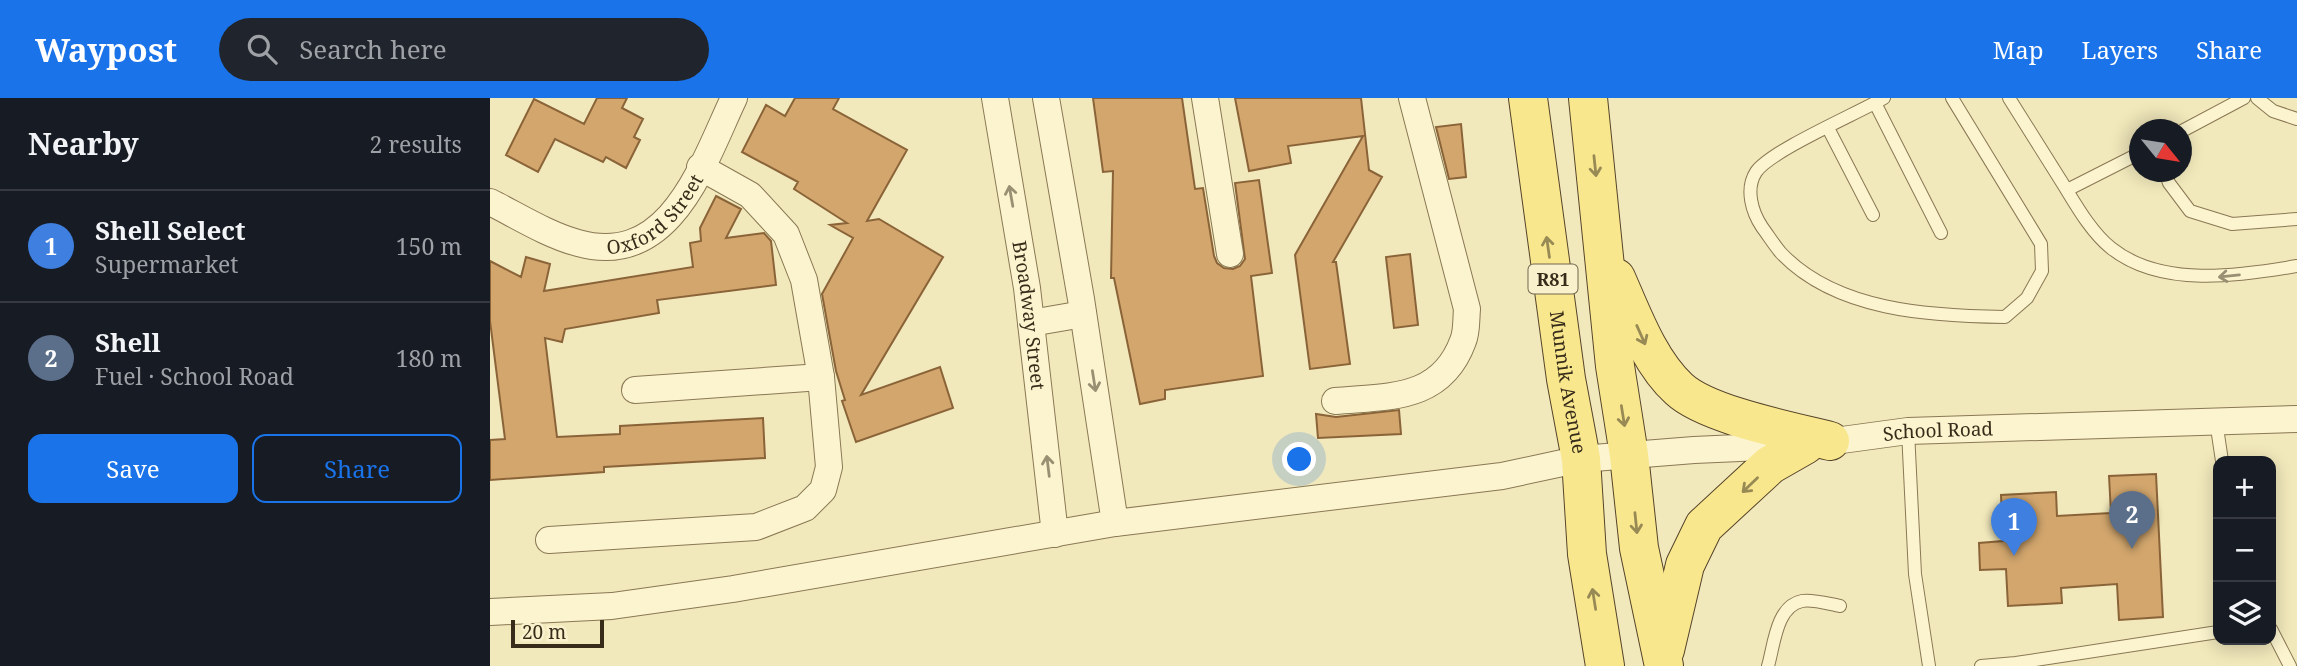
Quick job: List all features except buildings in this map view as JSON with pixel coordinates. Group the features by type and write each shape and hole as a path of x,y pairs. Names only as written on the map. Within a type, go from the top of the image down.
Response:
{"main road":[{"name":"Munnik Avenue","path":"1528,98 1566,379 1580,459 1587,554 1605,666"},
{"name":"R81","path":"1588,98 1615,366 1629,455 1639,548 1663,663"},
{"path":"1604,250 1648,350 1679,390 1708,406 1817,443"},
{"path":"1663,663 1685,565 1704,526 1770,466 1817,443"}],"street":[{"name":"Oxford Street","path":"490,202 578,243 614,247 640,240 663,226 681,204 734,98"},
{"name":"Broadway Street","path":"995,98 1031,323 1055,534"},
{"path":"1046,98 1115,523"},
{"path":"1205,98 1230,254"},
{"path":"1335,401 1405,395 1429,385 1449,370 1464,340 1467,309 1412,98"},
{"path":"549,540 756,527 805,508 822,491 829,467 821,377 804,280 786,234 750,195 701,167"},
{"path":"1031,323 1083,314"},
{"path":"635,390 821,377"},
{"name":"School Road","path":"490,612 612,606 733,589 1115,523 1502,476 1580,459 1817,443 1908,431 2297,419"}],"lane":[{"path":"1941,233 1879,101 1778,153 1758,169 1752,180 1754,215 1781,253 1806,273 1841,293 1893,309 1954,316 2005,317 2027,298 2042,271 2040,244 1952,98"},
{"path":"2009,98 2081,212 2110,248 2138,264 2169,272 2220,277 2297,266"},
{"path":"2192,126 2244,98"},
{"path":"2257,98 2273,111 2297,119"},
{"path":"1828,128 1873,215"},
{"path":"2067,190 2129,159"},
{"path":"2169,182 2190,211 2232,224 2297,219"},
{"path":"2216,421 2221,456"},
{"path":"1908,431 1915,574 1929,666"},
{"path":"1768,666 1781,620 1788,608 1802,601 1840,606"},
{"path":"1981,666 2213,633"},
{"path":"2276,639 2290,666"}],"place":[{"name":"Shell","path":"2132,549"},
{"name":"Shell Select","path":"2014,556"}]}
